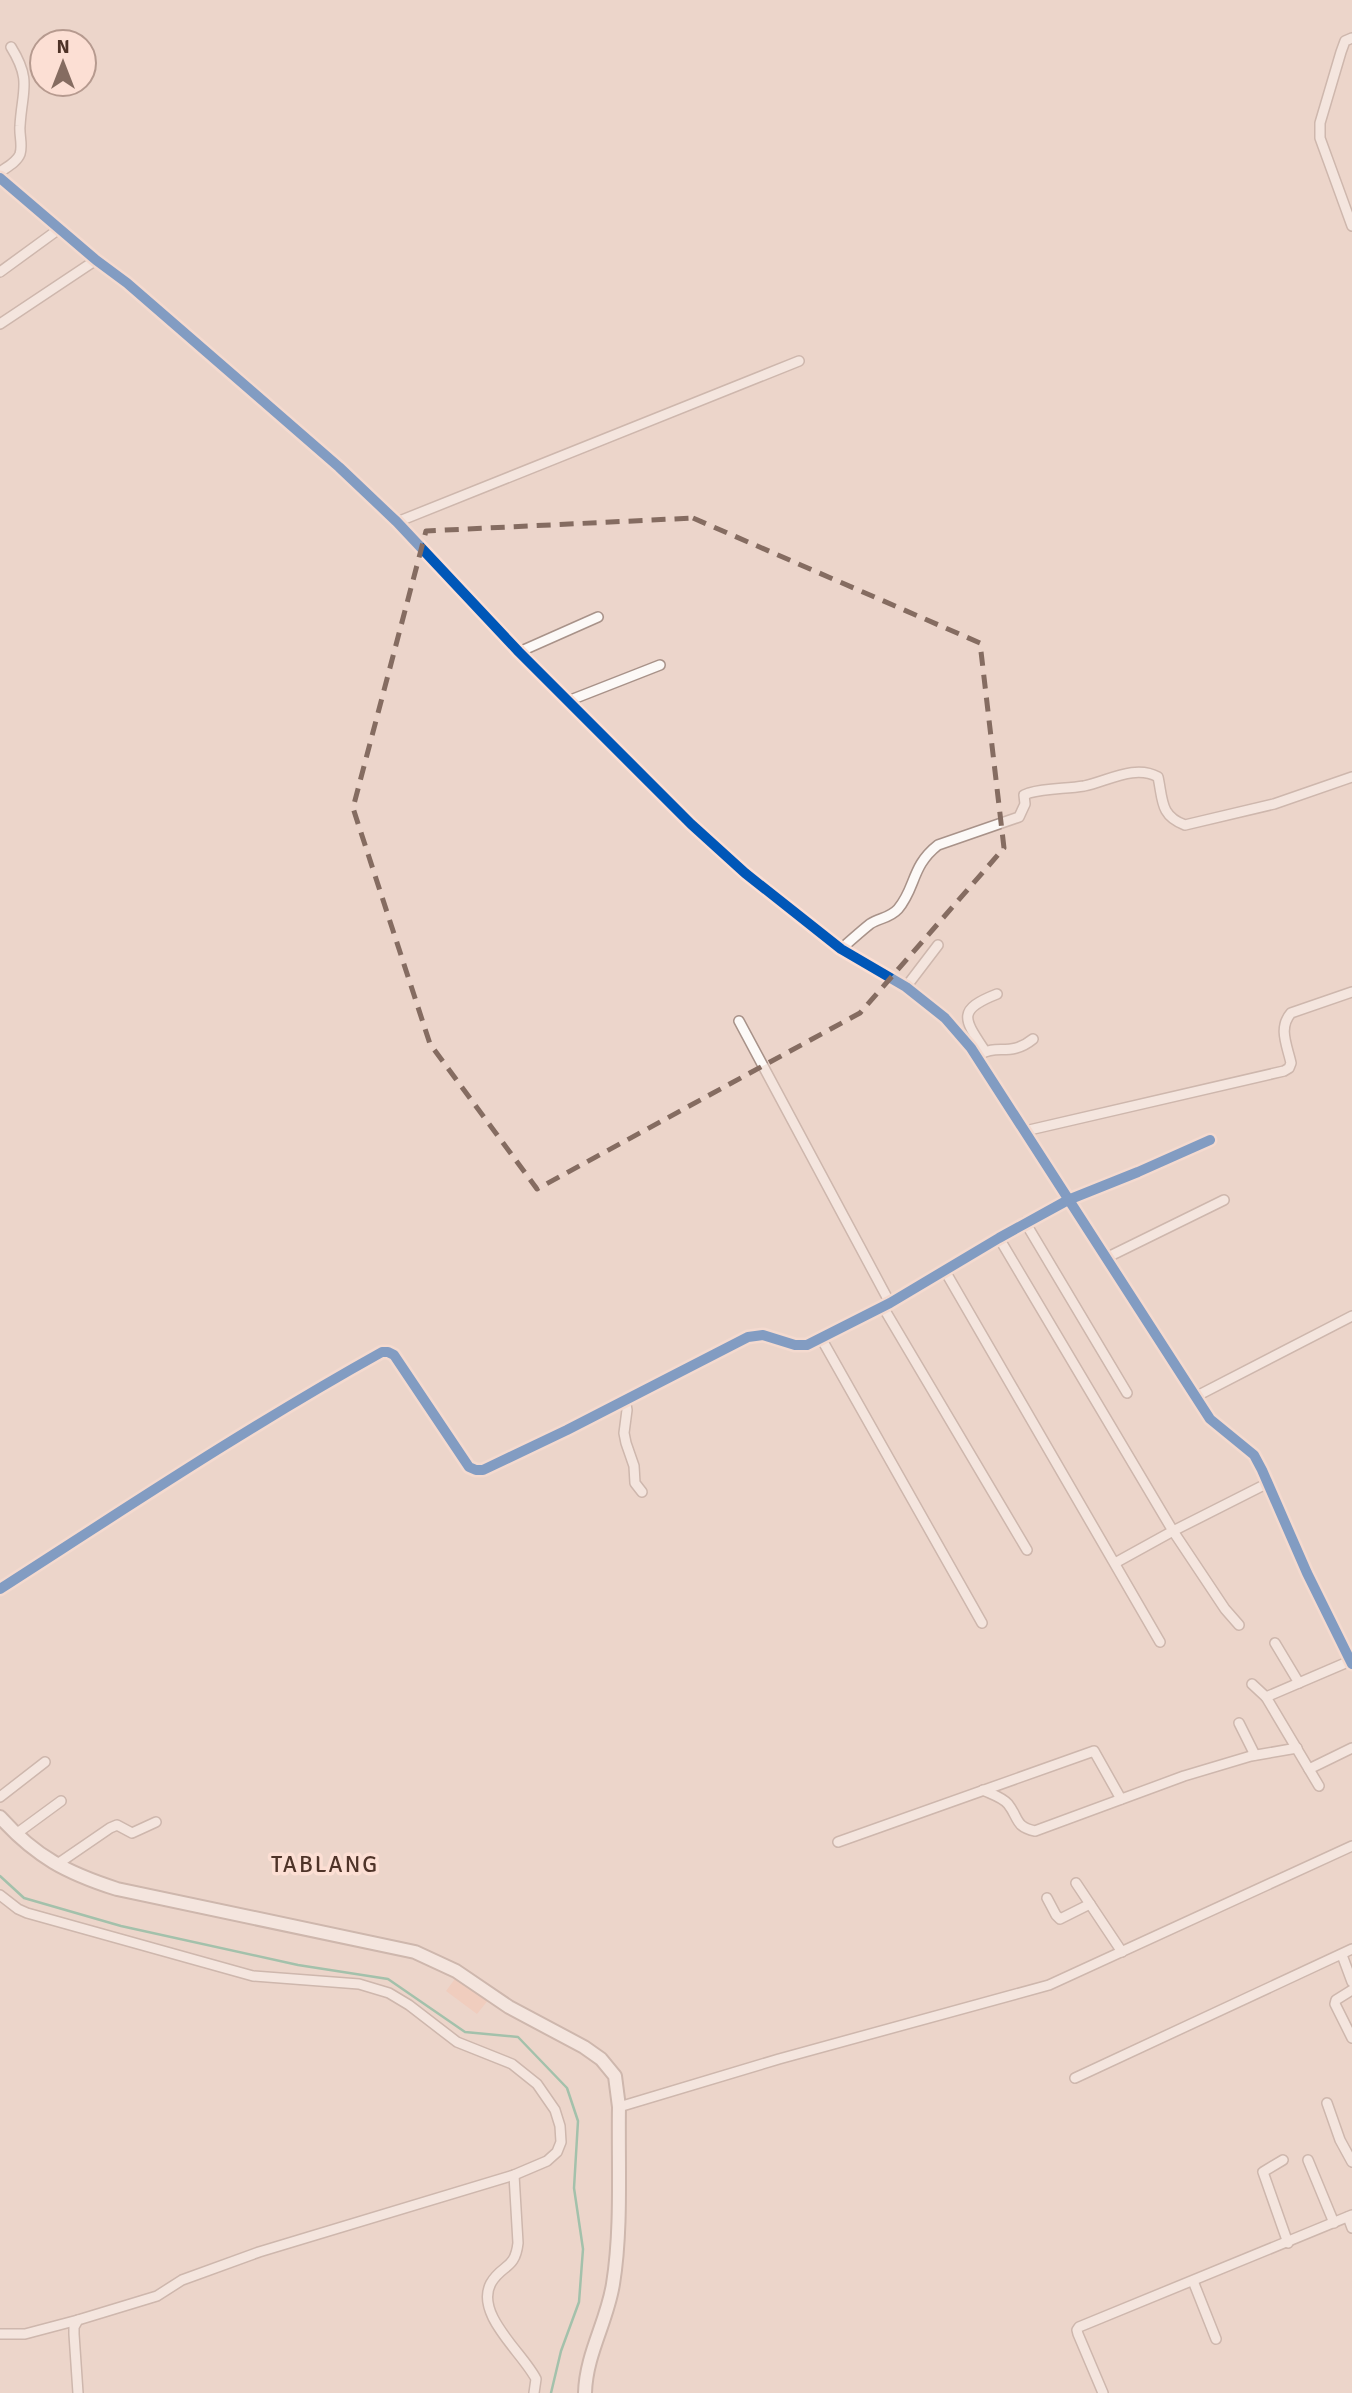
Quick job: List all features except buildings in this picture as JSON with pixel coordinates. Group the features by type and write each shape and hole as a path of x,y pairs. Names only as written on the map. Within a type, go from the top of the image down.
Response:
{"street":[{"path":"1352,38 1345,41 1341,52 1320,123 1320,138 1352,226"},
{"path":"0,172 17,159 21,148 25,77 22,64 11,47"},
{"path":"0,178 127,283 319,450 397,522 519,652 691,824 745,873 841,949 906,987 945,1018 976,1057 1025,1131 1210,1419 1254,1455 1268,1483 1307,1573 1351,1662 1266,1697"},
{"path":"0,272 59,229"},
{"path":"0,324 96,260"},
{"path":"397,522 799,361"},
{"path":"519,652 598,617"},
{"path":"568,701 660,664"},
{"path":"841,949 872,923 892,916 900,907 915,872 937,845 1019,817 1025,804 1024,795 1029,793 1084,786 1125,774 1150,772 1158,777 1165,812 1173,821 1185,825 1274,804 1352,777"},
{"path":"906,987 938,945"},
{"path":"1025,1131 1284,1071 1291,1063 1282,1027 1285,1019 1291,1013 1352,992"},
{"path":"985,1051 969,1027 968,1015 976,1002 997,994"},
{"path":"739,1021 887,1305 1027,1550"},
{"path":"976,1057 990,1049 1003,1052 1023,1047 1032,1040"},
{"path":"0,1589 202,1459 382,1352 394,1355 469,1466 483,1470 567,1430 728,1346 755,1335 795,1345 807,1345 887,1305 1068,1200 1210,1140"},
{"path":"1106,1258 1224,1200"},
{"path":"1025,1223 1127,1393"},
{"path":"999,1238 1173,1531 1239,1625"},
{"path":"945,1271 1160,1642"},
{"path":"1195,1397 1352,1316"},
{"path":"821,1338 982,1623"},
{"path":"625,1399 627,1422 624,1433 634,1466 635,1483 642,1492"},
{"path":"1115,1563 1268,1483"},
{"path":"1275,1643 1299,1683"},
{"path":"1252,1684 1266,1697 1320,1786"},
{"path":"1239,1723 1255,1755"},
{"path":"983,1790 1007,1803 1024,1829 1035,1831 1184,1776 1255,1755 1297,1748"},
{"path":"1309,1769 1352,1748"},
{"path":"838,1843 1094,1751 1121,1799"},
{"path":"0,1797 45,1762"},
{"path":"16,1835 61,1801"},
{"path":"0,1817 16,1835 56,1865 85,1879 117,1889 415,1952 456,1970 509,2007 601,2059 615,2076 619,2107 616,2262 607,2307 588,2361 585,2393"},
{"path":"56,1865 110,1828 117,1825 132,1833 156,1822"},
{"path":"619,2107 779,2059 1049,1985 1352,1846"},
{"path":"1076,1883 1122,1952"},
{"path":"0,1895 27,1913 253,1976 359,1983 389,1993 457,2042 512,2064 537,2084 555,2110 561,2142 557,2152 547,2161 514,2175 259,2252 182,2280 157,2296 78,2320 69,2327 25,2334 0,2334"},
{"path":"1047,1898 1060,1919 1090,1904"},
{"path":"1075,2078 1352,1949"},
{"path":"1342,1955 1352,1983"},
{"path":"1352,1990 1336,2000 1335,2004 1352,2038"},
{"path":"1327,2103 1340,2140 1352,2162"},
{"path":"1283,2160 1263,2172 1288,2243"},
{"path":"1308,2160 1334,2223"},
{"path":"514,2175 519,2244 517,2254 513,2263 493,2279 488,2289 488,2302 498,2328 534,2374 534,2393"},
{"path":"1103,2393 1077,2330 1350,2216 1352,2228"},
{"path":"1193,2281 1216,2339"},
{"path":"69,2327 78,2393"}],"highlighted area":[{"path":"693,518 980,643 1004,848 860,1013 537,1189 430,1044 353,808 426,531"}],"shaded area":[{"path":"457,1976 489,1999 477,2014 446,1991"}],"waterway":[{"path":"0,1876 24,1898 121,1926 298,1965 388,1979 465,2032 518,2037 567,2088 578,2121 574,2188 583,2249 579,2302 561,2351 551,2393"}],"cycle path":[{"path":"0,178 127,283 339,467 397,522 519,652 691,824 745,873 841,949 906,987 945,1018 971,1048 1210,1419 1254,1455 1307,1573 1352,1664"},
{"path":"0,1589 237,1438 382,1352 394,1355 469,1467 483,1470 748,1337 763,1335 795,1345 807,1345 890,1303 1068,1200 1210,1140"}],"district":[{"name":"TABLANG","path":"325,1864"}]}
